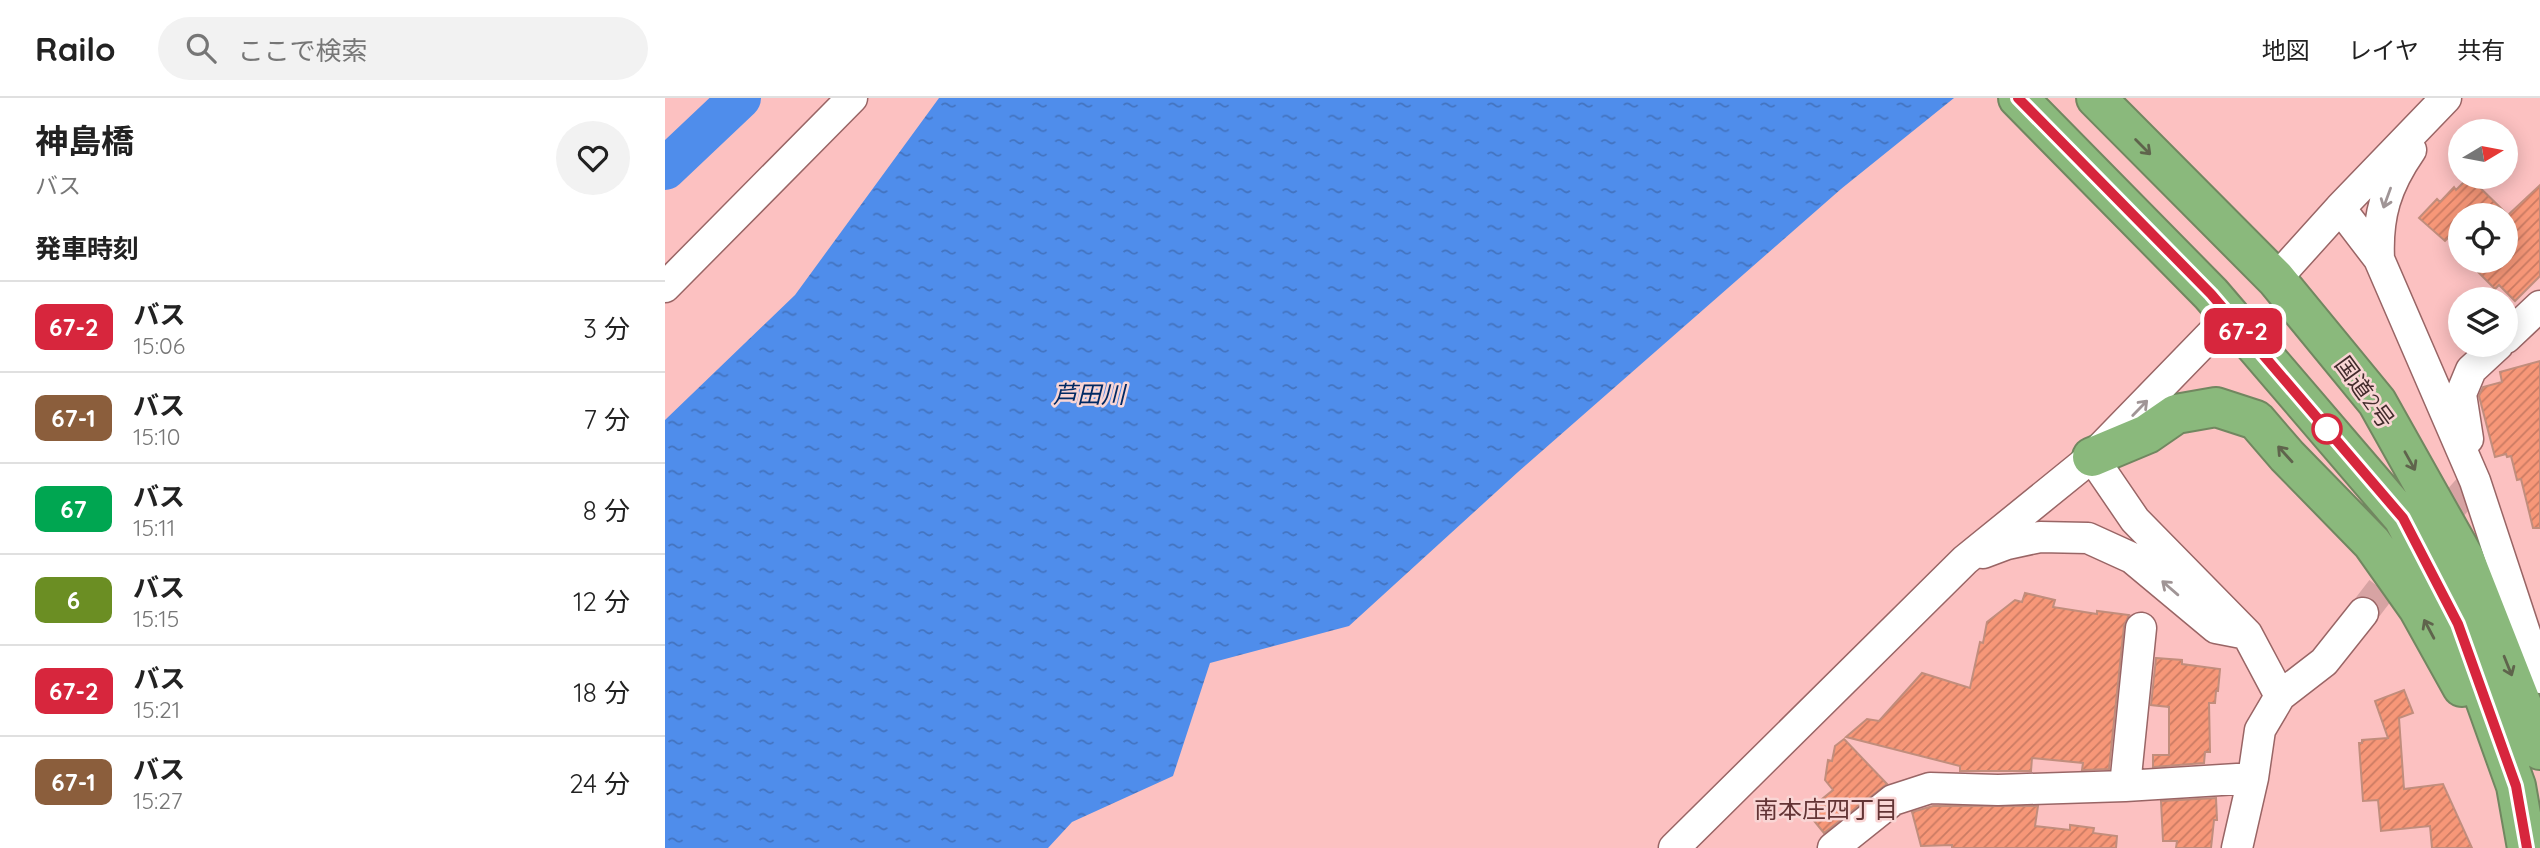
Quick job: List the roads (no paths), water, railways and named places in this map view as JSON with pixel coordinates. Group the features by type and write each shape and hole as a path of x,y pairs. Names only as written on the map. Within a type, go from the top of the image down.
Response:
{"highway":[{"path":"2018,98 2220,305 2403,518 2458,624 2516,786 2526,848"},
{"name":"国道2号","path":"2095,98 2262,266 2377,402 2458,545 2540,750"},
{"path":"2092,457 2147,434 2176,414 2216,407 2256,420 2287,456 2372,543 2419,608 2477,713 2526,848"}],"street":[{"path":"665,286 852,98"},
{"path":"2262,266 2340,208 2447,98"},
{"path":"2379,259 2379,218 2397,170 2447,98"},
{"path":"2340,208 2379,259 2475,481 2536,647 2540,678"},
{"path":"1674,848 1965,560 2092,457 2220,305"},
{"path":"2518,327 2540,306"},
{"path":"2475,481 2461,394 2471,370 2485,357"},
{"path":"2092,457 2135,520 2247,634 2280,696"},
{"path":"1965,560 2007,544 2040,537 2088,538 2133,558 2216,628 2247,634"},
{"path":"2237,848 2253,778 2260,730 2280,696 2324,662 2363,613"},
{"path":"2125,786 2141,628"},
{"path":"1833,848 1893,800 1930,788 1998,790 2253,778"}],"water":[{"name":"芦田川","path":"939,98 1954,98 1841,189 1518,472 1349,626 1210,663 1173,776 1072,822 1048,848 665,848 665,420 795,295"}],"waterway":[{"path":"665,169 740,98"}],"tunnel":[{"path":"2363,613 2403,561 2475,481"}],"district":[{"name":"南本庄四丁目","path":"1826,809"}]}
